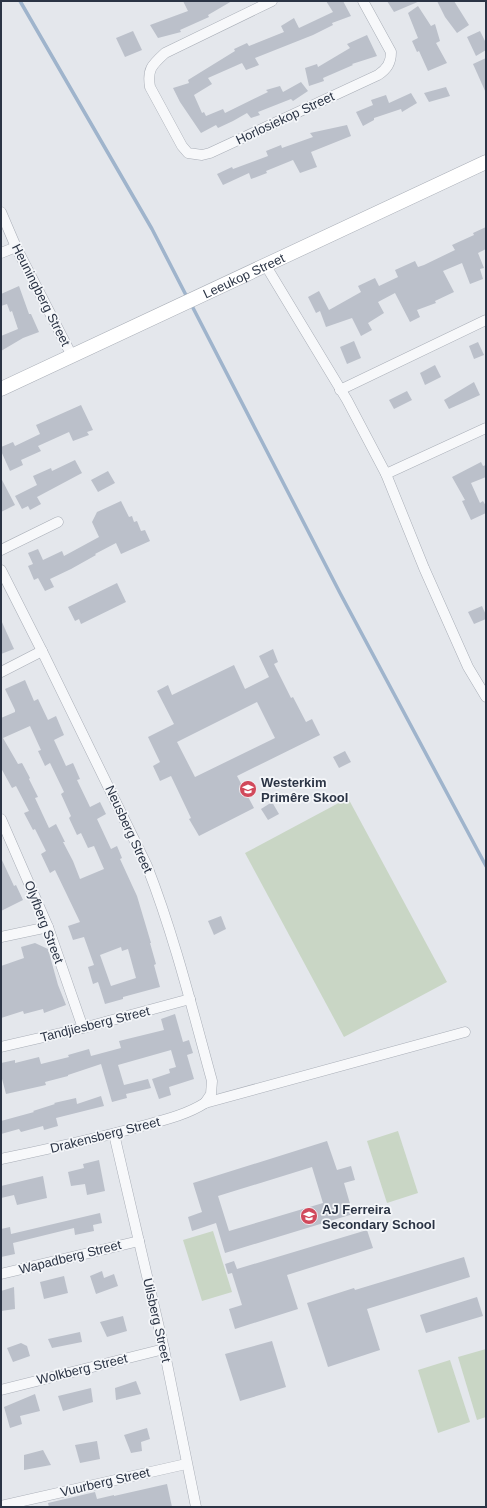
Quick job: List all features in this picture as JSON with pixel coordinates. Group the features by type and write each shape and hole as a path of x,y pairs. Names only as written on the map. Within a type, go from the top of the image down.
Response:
{"street":[{"name":"Horlosiekop Street","path":"272,1 165,53 153,64 150,69 150,87 182,146 188,153 202,154 210,152 385,71 391,59 391,52 363,1"},
{"name":"Leeukop Street","path":"1,389 486,162"},
{"name":"Heuningberg Street","path":"1,212 16,247 72,356"},
{"path":"1,253 16,247"},
{"path":"266,266 340,390 386,474 424,568 468,667 486,698"},
{"path":"340,390 486,320"},
{"path":"386,474 486,428"},
{"path":"1,550 58,522"},
{"name":"Neusberg Street","path":"1,570 147,866 166,917 212,1080 211,1094 205,1102"},
{"path":"1,672 42,651"},
{"name":"Olyfberg Street","path":"1,819 48,927 82,1028"},
{"path":"1,937 48,927"},
{"name":"Tandjiesberg Street","path":"1,1047 82,1028 190,999"},
{"name":"Drakensberg Street","path":"1,1159 114,1134 180,1116 205,1102 465,1032"},
{"name":"Uilsberg Street","path":"114,1134 164,1349 186,1464 196,1507"},
{"name":"Wapadberg Street","path":"1,1274 139,1241"},
{"name":"Wolkberg Street","path":"1,1390 164,1349"},
{"name":"Vuurberg Street","path":"1,1506 186,1464"}],"green space":[{"path":"348,798 447,982 344,1037 245,853"},
{"path":"398,1131 418,1193 387,1203 367,1141"},
{"path":"213,1231 232,1292 202,1301 183,1240"},
{"path":"486,1349 486,1417 477,1420 458,1357"},
{"path":"450,1360 470,1422 438,1433 418,1370"}],"building":[{"path":"183,1 232,1 208,15 209,17 180,30 181,32 158,38 150,25 188,11"},
{"path":"326,1 343,1 351,16 332,23 333,25 313,35 255,58 259,65 246,70 242,63 208,78 212,84 194,95 202,113 204,112 206,116 223,109 225,113 268,92 266,90 280,86 283,92 301,82 308,91 293,101 291,99 258,112 260,115 251,118 247,113 218,128 216,125 201,133 180,102 173,88 189,83 188,80 235,51 234,49 247,43 249,46 284,32 281,26 294,18 299,28 333,12"},
{"path":"387,1 420,1 394,12"},
{"path":"437,1 454,1 469,25 457,33 445,17"},
{"path":"418,6 431,26 435,24 440,41 436,43 447,63 428,71 419,51 417,52 412,41 418,38 408,13"},
{"path":"133,31 142,50 125,57 116,38"},
{"path":"480,31 486,43 486,50 476,56 467,37"},
{"path":"367,35 377,56 352,64 353,65 323,78 324,81 309,86 305,68 317,64 318,67 350,48 347,44"},
{"path":"486,58 486,93 473,64"},
{"path":"446,87 450,96 429,102 424,93"},
{"path":"411,93 417,103 402,112 401,109 374,118 374,120 363,126 356,112 373,105 371,100 386,95 389,103"},
{"path":"347,125 351,136 311,152 317,167 300,173 293,160 251,179 249,173 223,185 217,174 232,167 233,169 268,156 266,151 281,145 282,148 313,137 310,133"},
{"path":"486,227 486,249 478,253 484,268 480,269 483,279 470,284 462,263 443,271 454,292 435,301 436,303 417,310 420,317 410,322 395,293 378,302 384,313 368,323 372,330 361,336 352,318 326,327 320,311 316,313 308,297 319,291 329,310 361,292 358,286 375,278 379,286 398,277 395,270 415,261 418,267 424,265 455,250 452,245 474,235 473,233"},
{"path":"19,286 29,314 31,314 39,332 23,338 1,351 1,336 18,329 12,311 10,312 7,304 1,306 1,294"},
{"path":"354,341 361,358 347,364 340,347"},
{"path":"478,342 484,355 474,359 469,346"},
{"path":"435,365 441,377 425,385 420,373"},
{"path":"474,382 480,395 449,409 444,400"},
{"path":"407,391 412,400 394,409 389,400"},
{"path":"81,405 93,430 87,432 89,435 73,441 69,432 38,446 41,451 21,460 23,465 10,471 1,451 1,447 13,442 15,446 40,434 36,425"},
{"path":"75,460 82,473 37,497 41,504 30,510 28,506 22,509 15,496 37,485 33,476 51,468 52,471"},
{"path":"481,462 483,466 486,465 486,477 471,483 480,503 483,501 486,506 486,513 471,520 462,501 465,500 452,477"},
{"path":"108,471 115,483 98,492 91,480"},
{"path":"1,478 15,505 1,512"},
{"path":"121,501 129,517 132,516 134,522 137,521 141,531 145,530 150,541 121,554 116,543 71,569 50,579 54,587 45,591 38,578 34,580 28,566 33,564 28,553 38,549 43,560 62,551 64,556 99,537 92,522 97,512"},
{"path":"117,583 126,602 81,624 79,619 75,621 68,607"},
{"path":"482,606 486,619 474,624 468,612"},
{"path":"1,620 14,649 1,654"},
{"path":"273,649 278,662 274,664 291,698 293,697 306,722 312,719 320,735 237,776 254,808 199,836 189,819 191,818 171,776 160,781 153,766 160,762 148,737 174,724 157,691 168,685 172,695 234,665 245,689 269,677 259,656","holes":["257,702 275,738 195,777 177,742"]},
{"path":"25,680 34,701 38,699 48,720 56,716 64,735 54,740 66,766 73,763 80,779 77,780 90,807 100,802 106,814 97,819 111,849 117,846 122,858 120,859 137,896 151,943 156,964 154,965 160,987 123,997 123,999 105,1004 98,982 93,984 88,967 94,965 84,937 73,940 68,926 80,922 55,870 50,873 41,854 46,851 35,829 33,830 24,813 29,811 16,786 12,788 1,768 1,718 15,712 5,689","holes":["30,726 41,750 38,751 45,766 50,763 64,792 61,794 71,816 69,818 77,835 81,833 88,848 94,846 104,869 80,879 56,824 49,828 35,798 38,797 29,779 30,778 22,763 18,764 3,738","121,947 122,951 128,949 136,978 111,986 100,955"]},
{"path":"345,751 351,762 339,768 333,757"},
{"path":"272,802 279,814 268,820 261,809"},
{"path":"1,858 14,886 16,885 23,900 1,911"},
{"path":"221,916 226,929 214,935 208,921"},
{"path":"35,943 48,949 58,985 66,1005 44,1013 43,1009 24,1014 23,1011 1,1018 1,966 24,958 21,947"},
{"path":"175,1014 183,1042 189,1040 193,1053 187,1055 194,1079 169,1087 171,1095 159,1099 152,1079 170,1073 169,1069 176,1067 171,1050 118,1065 124,1085 148,1079 151,1088 126,1094 127,1098 112,1102 101,1064 68,1076 45,1082 46,1085 6,1094 1,1075 1,1063 15,1060 15,1063 39,1057 41,1064 69,1057 68,1055 89,1049 91,1056 121,1048 119,1041 164,1030 161,1019"},
{"path":"101,1096 104,1106 56,1118 58,1126 44,1130 43,1126 21,1132 19,1129 1,1134 1,1121 34,1112 33,1111 55,1104 54,1103 76,1098 77,1104"},
{"path":"327,1141 337,1170 351,1166 355,1180 344,1183 353,1214 225,1253 216,1223 192,1231 188,1217 202,1212 193,1183","holes":["312,1167 323,1203 229,1231 218,1196"]},
{"path":"99,1160 105,1191 87,1195 85,1184 71,1186 68,1172 84,1168 83,1164"},
{"path":"43,1176 47,1198 17,1205 14,1195 1,1198 1,1186"},
{"path":"100,1213 102,1223 93,1225 94,1231 75,1235 74,1228 13,1243 15,1254 1,1257 1,1229 10,1227 11,1234"},
{"path":"367,1230 373,1248 287,1275 298,1309 235,1329 229,1309 242,1305 232,1273 228,1274 225,1264 234,1261 237,1269"},
{"path":"464,1257 470,1277 367,1309 380,1350 328,1367 307,1303"},
{"path":"102,1271 104,1278 114,1274 118,1286 96,1294 90,1276"},
{"path":"64,1276 68,1293 44,1299 40,1282"},
{"path":"14,1287 15,1309 1,1311 1,1291"},
{"path":"477,1297 483,1316 426,1333 420,1315"},
{"path":"123,1316 127,1331 107,1337 100,1322"},
{"path":"80,1332 82,1342 52,1348 48,1339"},
{"path":"272,1341 286,1387 240,1401 225,1354"},
{"path":"21,1343 27,1346 30,1356 13,1362 7,1348"},
{"path":"136,1381 141,1394 116,1400 115,1388"},
{"path":"91,1388 93,1402 63,1411 58,1396"},
{"path":"35,1394 40,1411 20,1416 22,1424 10,1428 4,1407"},
{"path":"147,1428 150,1439 141,1442 142,1451 131,1453 124,1435"},
{"path":"97,1441 100,1459 80,1463 75,1445"},
{"path":"43,1450 51,1465 24,1470 24,1455"},
{"path":"167,1484 172,1507 49,1507 48,1503 95,1492 97,1499"}],"waterway":[{"path":"20,1 152,229 188,299"},
{"path":"191,304 340,593 486,866"}],"place":[{"name":"Westerkim Primêre Skool","path":"248,789"},
{"name":"AJ Ferreira Secondary School","path":"309,1216"}]}
